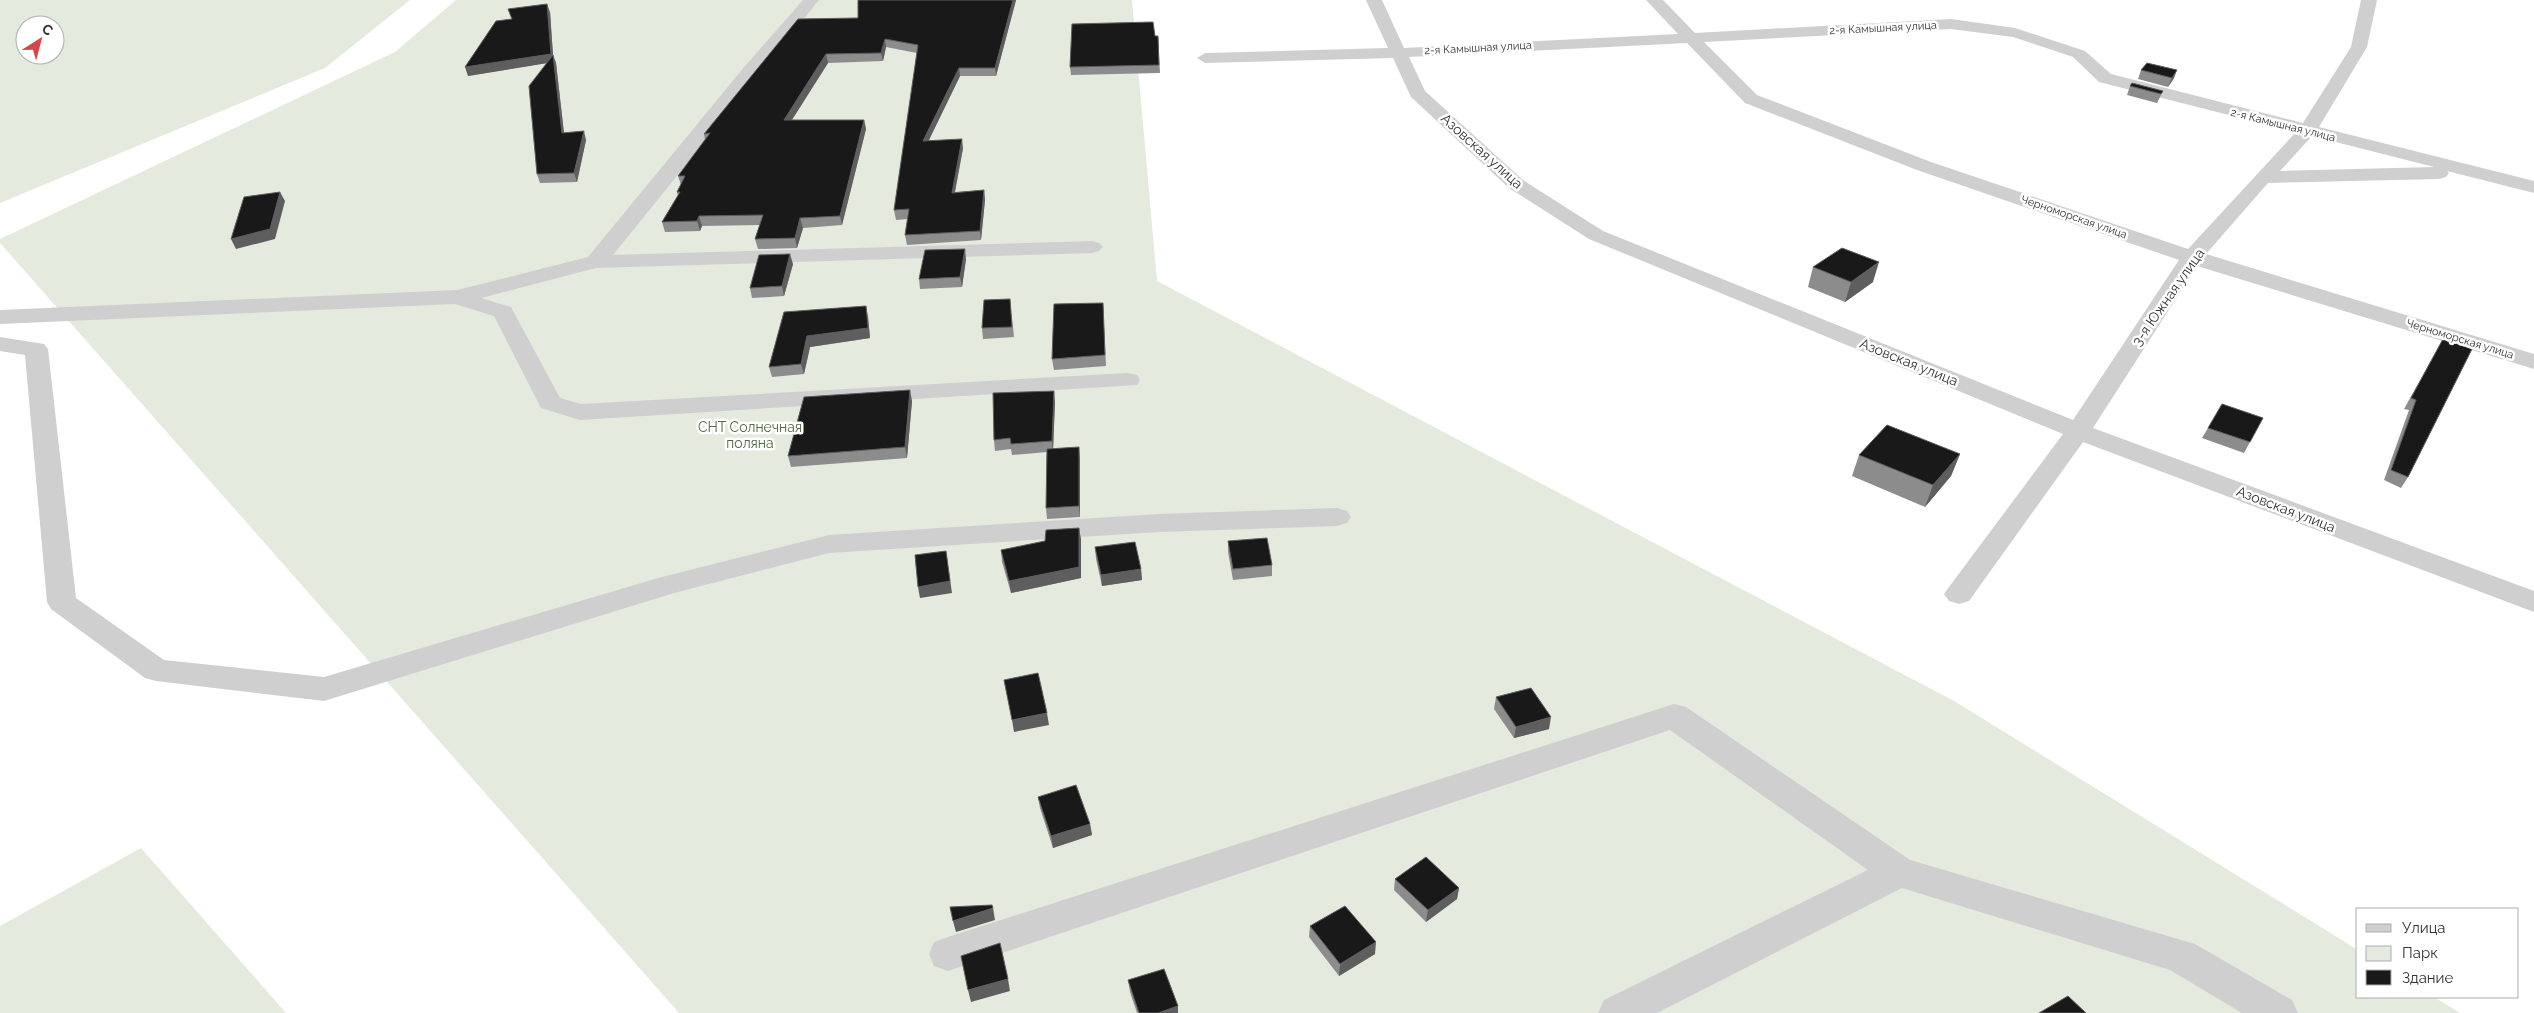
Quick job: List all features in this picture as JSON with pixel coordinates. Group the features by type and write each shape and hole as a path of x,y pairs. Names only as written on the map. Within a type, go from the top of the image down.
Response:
{"street":[{"path":"596,262 751,70 811,0"},
{"name":"Азовская улица","path":"1374,0 1417,93 1516,184 1596,235 2078,431 2534,602"},
{"name":"Черноморская улица","path":"1654,0 1751,99 1924,166 2192,257 2534,362"},
{"name":"3-я Южная улица","path":"1959,594 2078,431 2192,257 2307,131 2359,47 2369,0"},
{"name":"2-я Камышная улица","path":"1205,58 1400,53 1951,24 2015,33 2079,54 2105,78 2307,131 2534,187"},
{"path":"2263,177 2534,171"},
{"path":"0,317 457,297 596,262 1092,247"},
{"path":"457,297 503,312 550,403 580,412 1128,380"},
{"path":"0,344 36,349 62,602 156,670 324,689 668,585 829,544 1159,523 1337,516"},
{"path":"948,954 1674,716 1899,872 2181,956 2278,1013"},
{"path":"1618,1013 1899,872"}],"green space":[{"path":"0,0 410,0 325,68 0,203"},
{"name":"СНТ Солнечная поляна","path":"456,0 1132,0 1157,281 1954,701 2356,949 2356,998 2436,998 2460,1013 679,1013 0,243 0,239 395,52"},
{"path":"141,848 286,1013 0,1013 0,926"}],"building":[{"path":"858,0 1013,0 995,68 959,68 923,141 962,139 952,193 984,190 980,231 905,235 909,209 894,210 918,45 885,39 881,53 826,54 784,120 864,120 840,216 800,218 795,238 755,239 763,215 699,216 697,221 662,222 680,192 677,192 685,176 678,176 710,133 704,134 798,19 858,18"},
{"path":"547,4 551,54 465,67 496,21 512,19 508,9"},
{"path":"1153,22 1155,36 1158,36 1159,65 1070,67 1072,24"},
{"path":"553,55 562,133 584,131 574,173 537,174 529,86"},
{"path":"2147,63 2177,70 2172,78 2141,70"},
{"path":"2132,83 2163,91 2161,94 2130,86"},
{"path":"280,192 270,229 231,239 244,197"},
{"path":"1842,248 1879,262 1851,282 1813,267"},
{"path":"965,249 960,277 919,279 925,250"},
{"path":"790,254 782,286 750,288 759,255"},
{"path":"1010,299 1012,327 982,328 984,300"},
{"path":"1103,303 1105,355 1052,359 1054,304"},
{"path":"866,306 868,328 807,336 801,364 769,367 784,312"},
{"path":"2443,339 2472,349 2408,477 2391,470 2416,400 2411,398"},
{"path":"910,390 905,447 788,456 804,397"},
{"path":"1054,391 1052,441 1011,444 1010,438 994,440 993,393"},
{"path":"2222,404 2263,418 2250,442 2208,428"},
{"path":"1887,425 1960,454 1933,485 1859,455"},
{"path":"1079,447 1079,506 1046,508 1047,449"},
{"path":"1079,528 1079,567 1009,581 1001,550 1045,541 1046,530"},
{"path":"1267,538 1272,565 1233,569 1228,541"},
{"path":"1135,542 1141,569 1101,575 1095,547"},
{"path":"946,551 950,581 918,587 915,555"},
{"path":"1038,673 1047,713 1012,720 1004,680"},
{"path":"1531,688 1551,717 1516,727 1496,697"},
{"path":"1076,785 1090,824 1051,836 1038,797"},
{"path":"1426,857 1459,888 1428,910 1395,879"},
{"path":"992,905 993,908 953,921 950,907"},
{"path":"1345,906 1376,942 1340,964 1310,926"},
{"path":"1000,943 1008,979 968,990 961,956"},
{"path":"1164,969 1178,1006 1158,1013 1139,1013 1128,980"},
{"path":"2068,996 2086,1013 2039,1013"}]}
